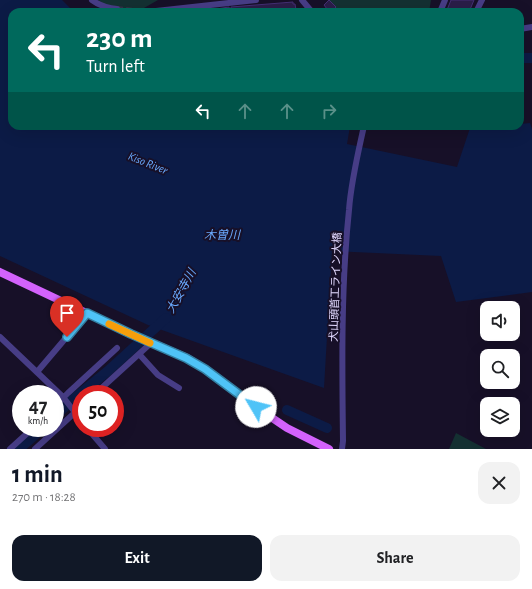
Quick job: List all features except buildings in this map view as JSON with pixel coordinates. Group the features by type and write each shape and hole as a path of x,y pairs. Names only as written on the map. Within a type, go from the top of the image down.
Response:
{"main road":[{"path":"0,272 131,334 186,358 205,369 256,407 288,428 329,449"}],"street":[{"path":"92,0 108,8"},
{"path":"183,8 256,0"},
{"path":"302,0 309,8"},
{"name":"犬山頭首工ライン大橋","path":"342,449 343,305 345,253 349,208 363,130"},
{"path":"37,372 87,313"},
{"path":"0,337 50,385"},
{"path":"105,385 139,354 149,342"},
{"path":"72,409 64,399 117,348"},
{"path":"139,354 158,375 179,388"},
{"path":"35,449 72,413"},
{"path":"10,449 23,437"},
{"path":"95,437 105,449"}],"green space":[{"path":"98,0 158,0 144,8 116,8 107,6"},
{"path":"328,0 431,0 430,8 335,8"},
{"path":"456,433 486,449 449,449"}],"water":[{"name":"木曽川","path":"0,0 62,0 70,8 8,8 8,130 349,130 347,144 457,167 469,130 524,130 524,124 530,123 532,129 532,292 456,302 441,256 332,251 324,388 148,325 0,256"}],"waterway":[{"path":"524,58 532,58"},
{"name":"大安寺川","path":"64,408 108,371 166,318"},
{"path":"287,410 327,428"},
{"name":"大安寺川","path":"19,449 33,437"}],"slow traffic":[{"path":"109,324 150,343"}],"route":[{"path":"67,337 87,313 186,358 205,369 256,407"}],"water label":[{"name":"Kiso River","path":"148,163"}]}
